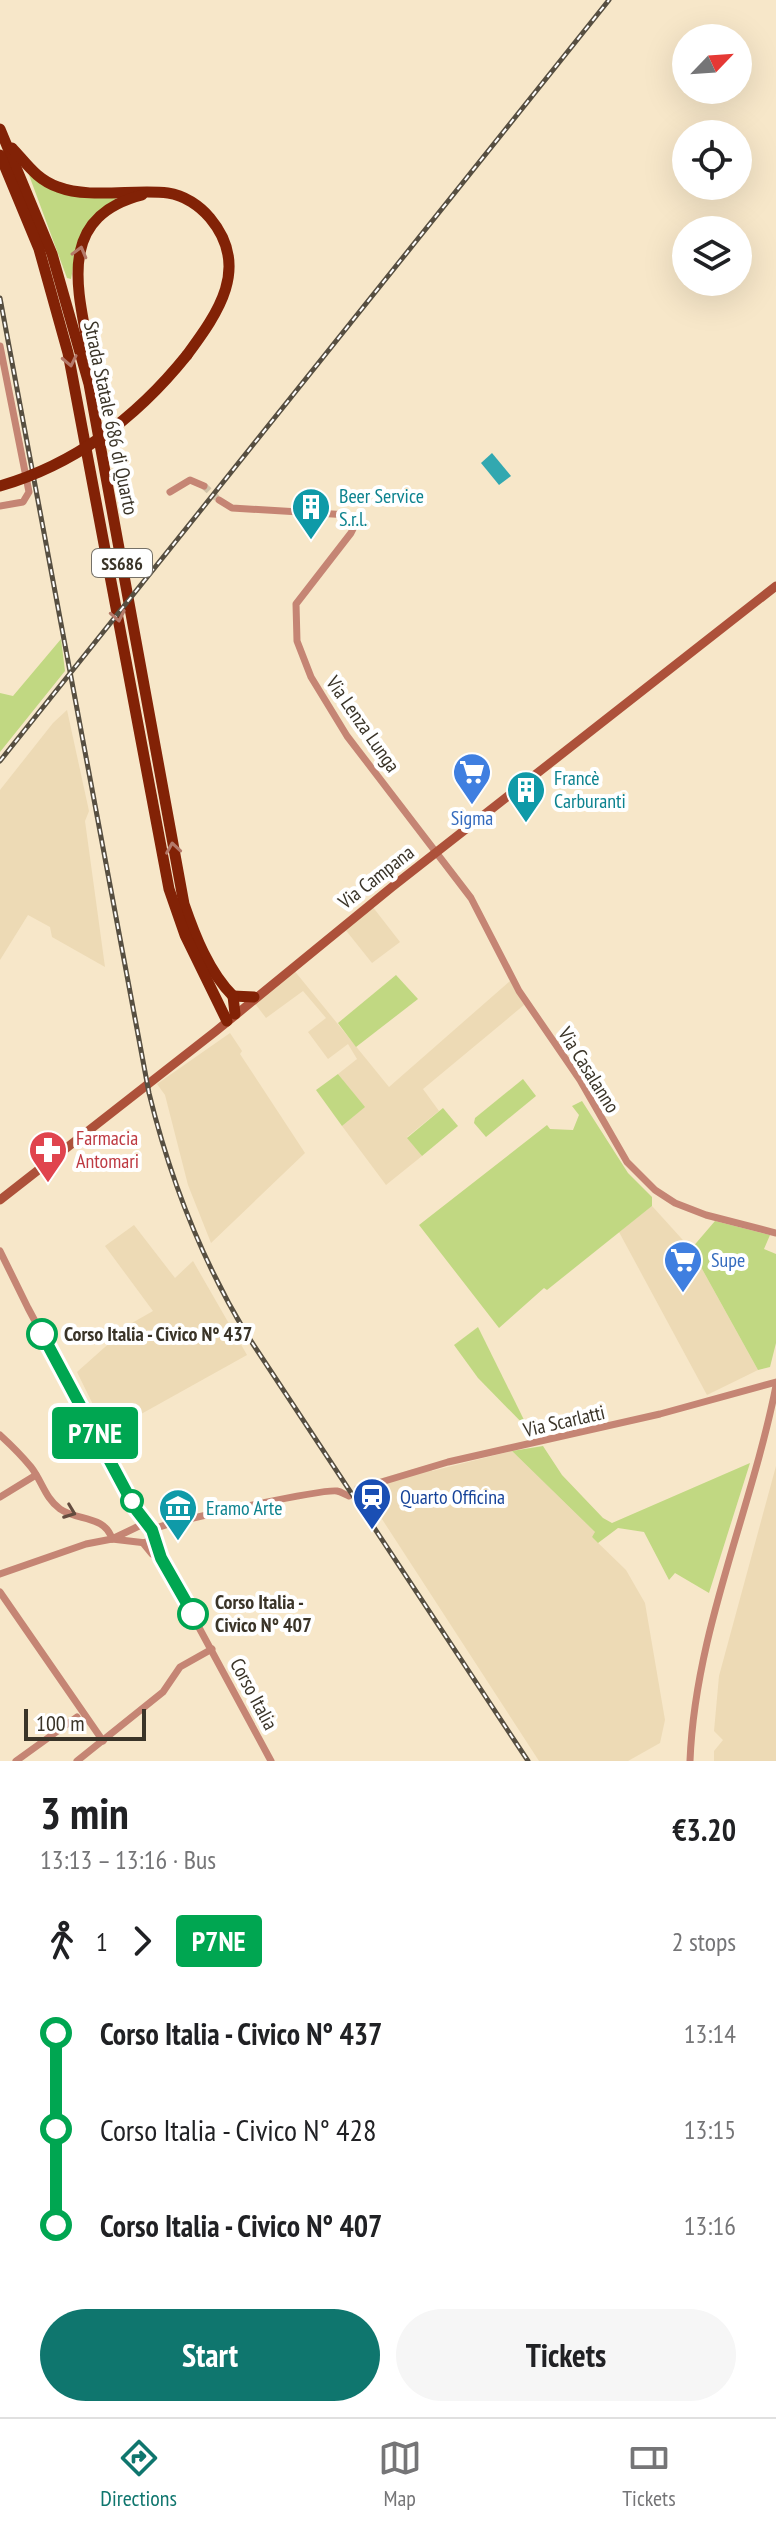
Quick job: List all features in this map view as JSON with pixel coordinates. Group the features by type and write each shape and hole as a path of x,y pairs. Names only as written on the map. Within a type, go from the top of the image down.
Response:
{"highway":[{"name":"Strada Statale 686 di Quarto","path":"0,129 57,268 89,384 180,888 198,941 216,974 233,996"},
{"path":"0,486 48,468 96,442 138,408 187,355 220,307 228,278 227,253 219,229 196,205 170,193 61,189 38,177 6,143"},
{"name":"Strada Statale 686 di Quarto","path":"0,155 39,249 68,353 169,889 185,935 231,1017"},
{"path":"89,384 91,361 76,279 82,242 94,222 108,209 150,193"},
{"path":"231,1017 233,996 254,997"}],"main road":[{"name":"Via Campana","path":"0,1200 776,586"}],"street":[{"path":"0,346 29,492 23,502 0,506"},
{"path":"170,492 190,480 204,486"},
{"name":"Via Lenza Lunga","path":"219,500 232,508 345,514 351,519 351,533 296,604 297,641 311,677 347,736 437,852"},
{"name":"Via Casalanno","path":"437,852 471,898 519,991 580,1080 627,1162 655,1190 675,1203 706,1215 776,1233"},
{"name":"Corso Italia","path":"1,1254 271,1761"},
{"path":"690,1761 698,1679 755,1477 776,1384"},
{"name":"Via Scarlatti","path":"358,1489 448,1462 645,1418 776,1384"},
{"path":"0,1435 36,1475 54,1504 69,1515 95,1521 109,1531 112,1539"},
{"path":"0,1497 36,1475"},
{"path":"0,1574 86,1544 178,1521 338,1491 349,1496"},
{"path":"112,1539 149,1542 145,1529"},
{"path":"141,1543 134,1536 145,1529"},
{"name":"Corso Italia","path":"141,1543 161,1558"},
{"path":"0,1592 103,1741"},
{"path":"77,1761 163,1692 180,1667 212,1649"},
{"path":"16,1761 77,1717"}],"shaded area":[{"path":"67,710 89,811 85,821 105,967 52,937 50,927 28,915 0,960 0,790"},
{"path":"372,906 400,942 372,963 344,928"},
{"path":"293,969 389,1087 510,981 524,1005 423,1089 439,1111 407,1137 422,1156 386,1185 342,1126 364,1107 338,1074 357,1059 348,1044 328,1059 308,1032 326,1018 303,991 266,1018 253,1001"},
{"path":"230,1033 242,1051 240,1054 305,1153 211,1243 188,1185 165,1095 157,1084"},
{"path":"652,1206 691,1249 758,1370 707,1395 619,1232"},
{"path":"134,1225 175,1278 193,1261 247,1355 107,1433 77,1372 132,1323 153,1311 105,1246"},
{"path":"512,1451 596,1533 592,1537 626,1570 645,1603 665,1720 660,1743 628,1761 539,1761 367,1496 362,1498 354,1486 431,1464 432,1471"},
{"path":"776,1466 776,1761 714,1761 714,1751 723,1740 714,1731 719,1676"}],"green space":[{"path":"29,175 118,197 98,212 78,240 71,279 67,278"},
{"path":"61,639 65,671 0,752 0,693 13,696"},
{"path":"396,975 418,999 356,1047 338,1023"},
{"path":"338,1074 365,1107 342,1126 316,1090"},
{"path":"523,1079 536,1096 486,1137 474,1123 475,1118"},
{"path":"582,1101 628,1173 652,1197 652,1206 547,1290 544,1288 499,1328 419,1225 547,1125 550,1129 573,1130 579,1115 572,1106"},
{"path":"443,1108 458,1126 422,1156 407,1138"},
{"path":"715,1221 770,1235 764,1249 776,1254 776,1343 770,1367 758,1370 691,1249"},
{"path":"478,1327 529,1430 478,1378 454,1345"},
{"path":"543,1446 562,1475 603,1518 612,1523 750,1463 709,1593 675,1573 669,1580 644,1532 618,1528 598,1543 592,1537 595,1532 512,1451"}],"water":[{"path":"492,453 511,476 499,485 481,463"}],"tunnel":[{"path":"204,486 219,500"}],"railway":[{"path":"0,761 609,0"},
{"path":"0,298 149,1093 177,1187 201,1248 247,1335 528,1761"}],"bus line":[{"name":"P7NE","path":"42,1334 136,1510 152,1530 161,1558 193,1614"}],"place":[{"name":"Beer Service S.r.l.","path":"311,541"},
{"name":"Sigma","path":"472,806"},
{"name":"Francè Carburanti","path":"526,824"},
{"name":"Farmacia Antomari","path":"48,1184"},
{"name":"Supe","path":"683,1294"},
{"name":"Corso Italia - Civico N° 437","path":"42,1334"},
{"name":"Quarto Officina","path":"372,1531"},
{"name":"Eramo Arte","path":"178,1542"},
{"name":"Corso Italia - Civico N° 407","path":"193,1614"}]}
